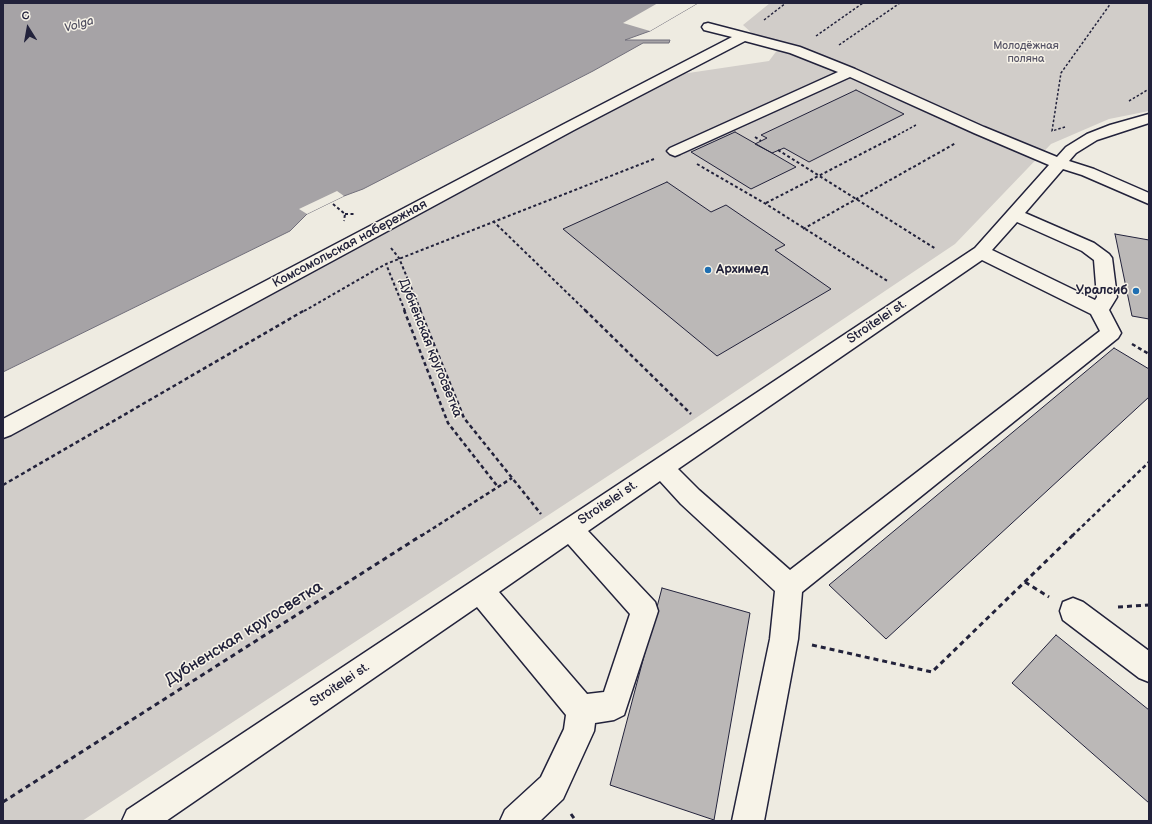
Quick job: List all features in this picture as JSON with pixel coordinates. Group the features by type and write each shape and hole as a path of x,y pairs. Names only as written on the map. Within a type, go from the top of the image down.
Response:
{"street":[{"path":"708,27 795,50 850,72 979,130 1058,162 1088,172 1149,199"},
{"name":"Комсомольская набережная","path":"3,429 562,131 742,37"},
{"path":"755,51 795,50"},
{"path":"699,60 734,55"},
{"path":"675,151 850,72"},
{"name":"Stroitelei st.","path":"138,821 981,252 1058,162 1071,150 1092,137 1115,128 1149,118"},
{"path":"1013,214 1088,246 1104,258 1107,297 1099,310"},
{"path":"748,821 784,639 789,586 1111,333 1099,310 981,252"},
{"path":"662,468 690,497 789,586"},
{"path":"570,529 645,611 614,705 581,710"},
{"path":"480,590 581,710 579,731 552,788 516,821"},
{"path":"1072,611 1149,668"}],"path":[{"path":"795,50 864,3"},
{"path":"850,72 856,68 838,50 839,44 900,3"},
{"path":"1052,131 1061,73 1111,3"},
{"path":"766,204 939,112"},
{"path":"803,229 979,130"},
{"path":"778,150 936,249"},
{"path":"3,485 386,264 675,151 766,204 888,282"},
{"path":"493,221 691,414"},
{"path":"376,230 400,258 464,418 541,514"},
{"name":"Дубненская кругосветка","path":"386,264 448,423 498,487"},
{"path":"784,639 932,672 1149,462"},
{"name":"Дубненская кругосветка","path":"3,802 512,478"}],"green space":[{"name":"Молодёжная поляна","path":"770,3 1149,3 1149,111 1109,119 1051,144 955,244 672,434 82,821 3,821 3,436 675,75 769,61 781,45 755,36 743,25"}],"water":[{"name":"Volga","path":"3,3 698,3 650,31 625,40 670,40 669,43 643,43 593,71 363,189 344,196 307,214 290,231 3,372"}],"pier":[{"path":"658,3 698,3 650,31 623,23"},
{"path":"337,191 344,196 307,214 299,209"}],"building":[{"path":"856,90 904,114 809,162 784,148 772,153 755,144 767,138 761,135"},
{"path":"735,132 796,167 751,189 691,152"},
{"name":"Архимед","path":"667,182 711,212 726,205 785,245 775,250 831,289 717,356 563,229"},
{"path":"1115,234 1149,240 1149,319 1132,316"},
{"path":"1114,348 1149,369 1149,397 886,639 829,585"},
{"path":"662,588 750,613 714,820 610,785"},
{"path":"1056,635 1149,710 1149,803 1012,683"}],"place":[{"name":"Архимед","path":"708,270"},
{"name":"Уралсиб","path":"1136,291"}]}
